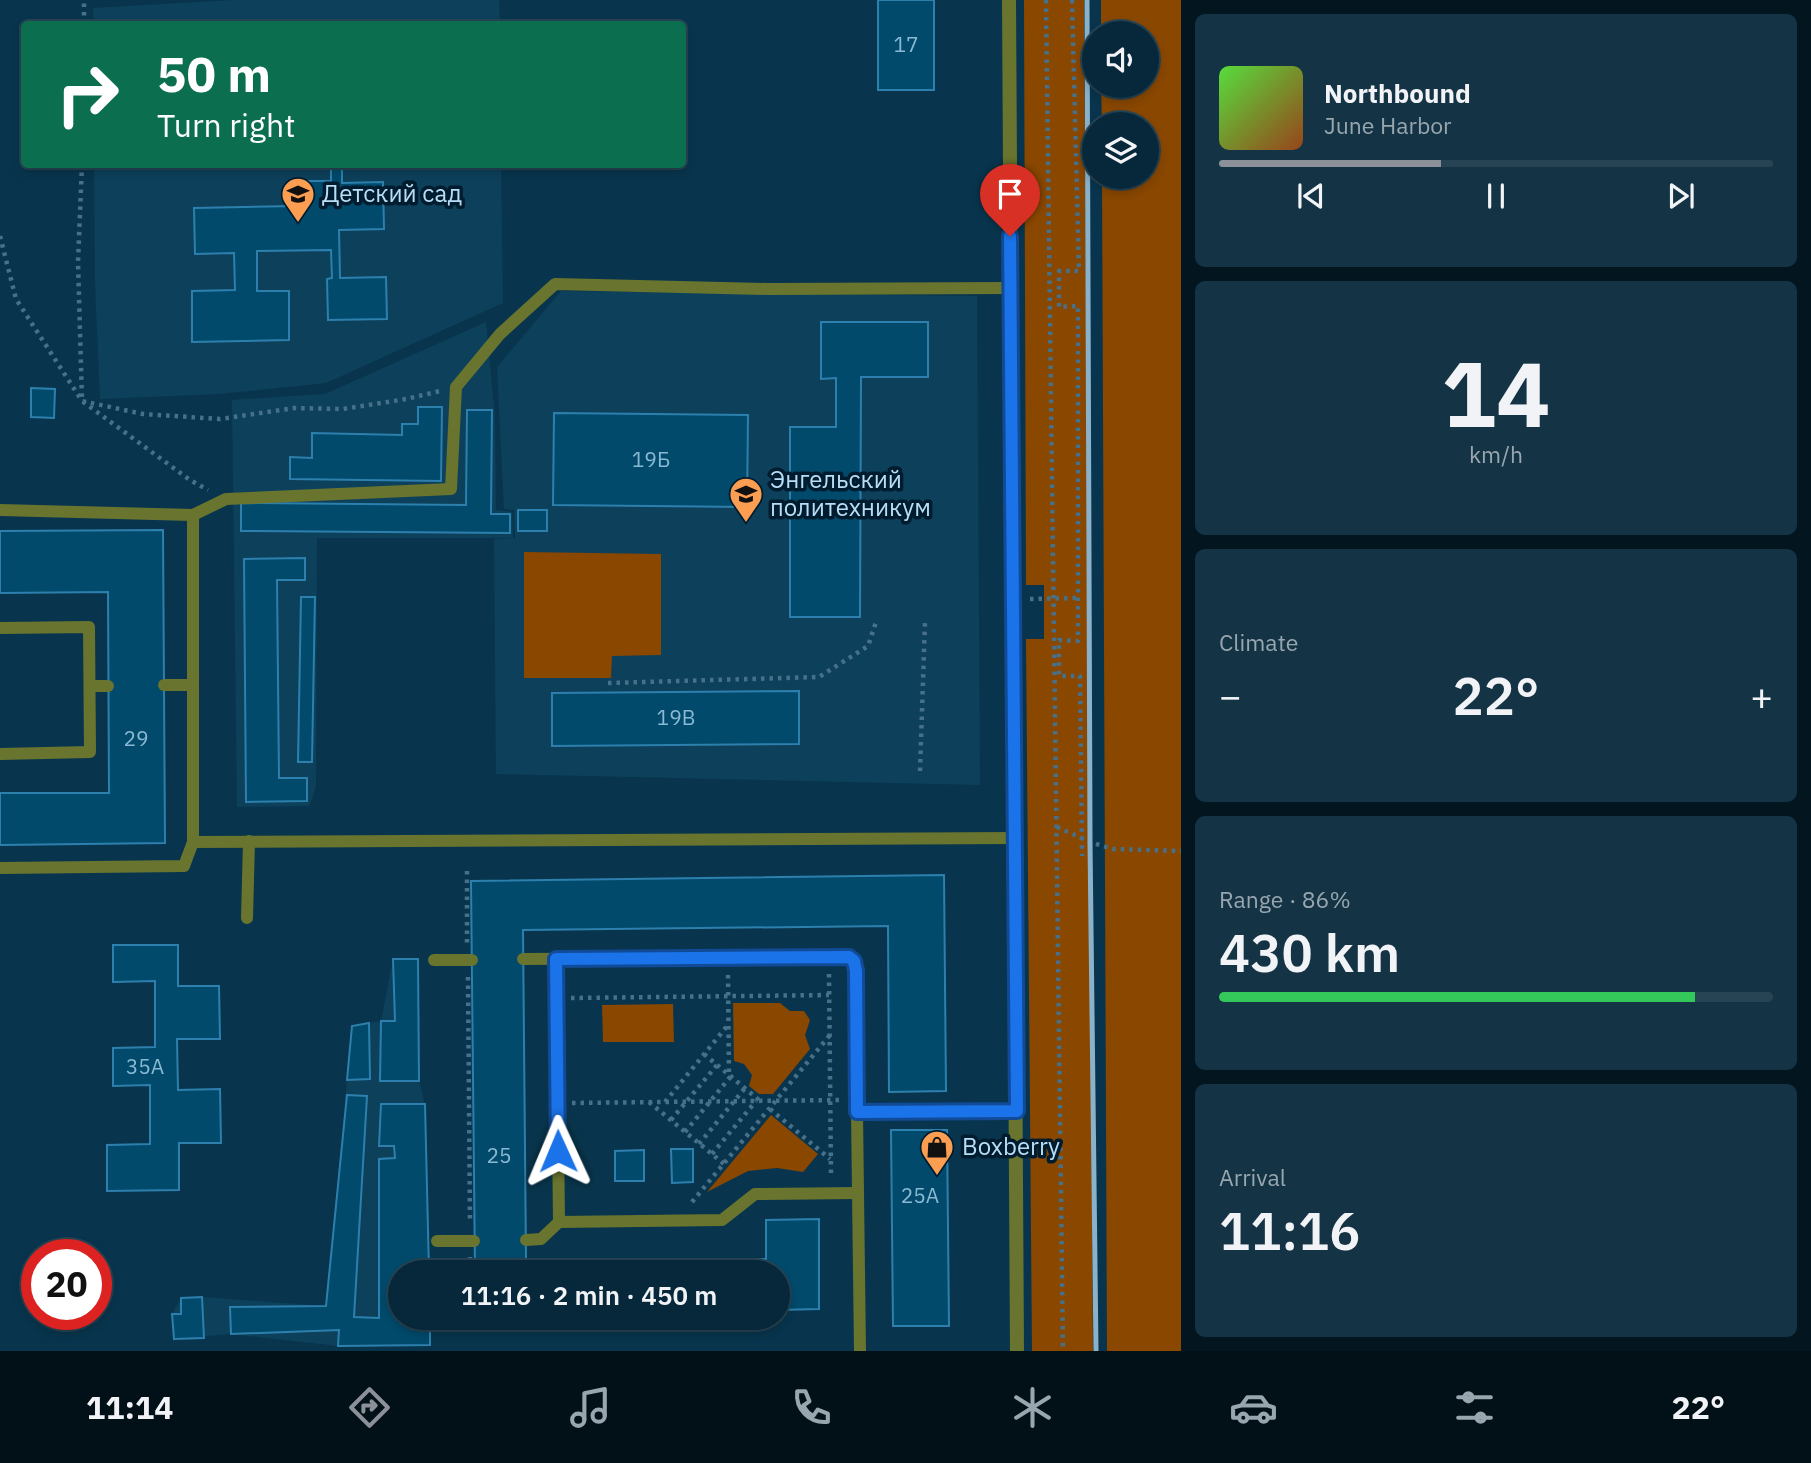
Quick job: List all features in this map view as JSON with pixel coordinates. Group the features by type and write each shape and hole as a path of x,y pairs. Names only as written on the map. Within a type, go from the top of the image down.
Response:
{"street":[{"path":"1009,0 1017,1351"}],"lane":[{"path":"0,510 193,515 226,499 451,489 456,387 500,334 555,284 768,289 1010,288"},
{"path":"0,868 184,866 193,842 193,515"},
{"path":"0,628 89,627 90,686 90,752 0,754"},
{"path":"164,685 193,685"},
{"path":"90,686 108,686"},
{"path":"193,842 1016,838"},
{"path":"247,918 249,841"},
{"path":"523,959 829,956 849,957 854,961 860,1351"},
{"path":"556,959 559,1222"},
{"path":"435,960 470,960"},
{"path":"857,1106 1017,1111"},
{"path":"526,1240 541,1239 559,1222 722,1220 755,1194 858,1193"},
{"path":"437,1241 472,1241"}],"path":[{"path":"84,0 84,21"},
{"path":"1046,0 1063,1351"},
{"path":"1072,0 1079,271 1059,271 1059,307 1078,306 1078,641 1059,640 1059,676 1080,676 1082,856"},
{"path":"82,168 78,262 82,401"},
{"path":"0,236 16,299 82,401 190,480 226,499"},
{"path":"82,401 143,414 220,419 295,408 343,409 406,399 456,387"},
{"path":"1054,598 1078,598"},
{"path":"608,683 819,677 868,646 876,622"},
{"path":"920,771 925,622"},
{"path":"1057,827 1113,849 1181,851"},
{"path":"467,871 471,1260"},
{"path":"829,956 831,1193"},
{"path":"685,1132 730,1076 728,957"},
{"path":"557,998 829,995"},
{"path":"665,1102 729,1024"},
{"path":"676,1221 830,1035"},
{"path":"704,1054 758,1101"},
{"path":"671,1120 717,1065"},
{"path":"699,1144 745,1088"},
{"path":"558,1103 830,1100 857,1106"},
{"path":"712,1154 758,1101"},
{"path":"649,1102 724,1164"},
{"path":"769,1108 831,1160"}],"shaded area":[{"path":"233,0 499,0 500,21 94,21 93,8"},
{"path":"1024,0 1084,0 1082,189 1085,189 1093,1351 1032,1351 1026,639 1044,639 1044,585 1026,585"},
{"path":"1101,0 1181,0 1181,1351 1107,1351 1102,189 1159,189 1159,112 1102,112 1101,98 1159,98 1159,21 1101,21"},
{"name":"Детский сад","path":"94,168 501,168 503,303 326,383 219,394 100,399"},
{"name":"Энгельский политехникум","path":"561,291 977,296 980,785 496,774 494,539 515,538 514,510 504,509 497,367"},
{"path":"486,322 495,417 496,510 512,512 513,538 317,538 316,787 309,806 237,807 232,400 325,394"},
{"path":"524,552 661,554 661,655 612,656 611,678 524,678"},
{"path":"393,959 418,959 419,1081 425,1104 429,1260 388,1260 388,1330 430,1330 430,1345 338,1346 231,1334 174,1339 172,1314 181,1298 202,1297 326,1306 352,1026 381,1021"},
{"path":"733,1003 780,1003 790,1011 804,1011 810,1020 805,1035 810,1049 773,1094 759,1094 749,1086 752,1075 744,1064 734,1061"},
{"path":"673,1004 674,1042 603,1042 602,1005"},
{"path":"771,1115 818,1154 803,1172 777,1168 748,1171 707,1192"}],"building":[{"path":"878,0 934,0 934,90 878,90"},
{"path":"331,168 342,168 342,183 383,182 384,229 339,230 340,278 386,277 387,319 328,320 327,279 332,278 331,250 257,251 257,291 289,291 289,340 192,342 192,291 235,290 234,253 195,254 194,208 295,206 294,181 331,181"},
{"path":"821,322 928,322 928,377 861,377 860,617 790,617 790,427 836,427 836,378 821,379"},
{"path":"31,388 55,389 54,418 31,417"},
{"path":"418,407 442,407 441,481 290,479 290,457 312,458 312,433 402,435 402,424 418,424"},
{"path":"467,410 492,410 491,514 510,514 510,533 241,531 241,503 466,505"},
{"path":"554,413 748,415 747,507 553,505"},
{"path":"518,510 547,510 547,531 518,531"},
{"path":"163,530 165,843 0,845 0,793 109,793 108,592 0,593 0,531"},
{"path":"305,558 305,580 277,580 279,778 307,778 307,801 246,802 244,559"},
{"path":"301,597 315,597 312,762 298,762"},
{"path":"799,691 799,744 552,746 552,693"},
{"path":"944,875 946,1091 889,1092 888,926 523,930 526,1260 475,1260 471,881"},
{"path":"113,945 178,945 178,986 219,986 220,1039 177,1039 178,1090 220,1089 221,1143 179,1143 179,1190 107,1191 107,1145 150,1144 150,1085 113,1086 113,1048 155,1047 155,981 113,982"},
{"path":"393,959 418,959 419,1081 380,1081 381,1021 395,1021"},
{"path":"369,1023 370,1079 347,1080 352,1026"},
{"path":"347,1095 367,1096 354,1317 379,1318 379,1159 395,1158 394,1146 379,1146 381,1104 425,1104 429,1260 388,1260 388,1330 430,1330 430,1345 338,1346 339,1330 231,1334 230,1307 326,1306"},
{"path":"891,1130 947,1130 949,1326 893,1326"},
{"path":"671,1149 693,1149 693,1182 672,1183"},
{"path":"644,1150 644,1181 615,1181 615,1151"},
{"path":"819,1219 819,1309 790,1310 790,1260 646,1260 766,1259 766,1220"},
{"path":"202,1297 204,1338 174,1339 172,1314 181,1314 181,1298"}],"railway":[{"path":"1087,0 1090,842 1096,1351"}],"place":[{"name":"Детский сад","path":"298,224"},
{"name":"Энгельский политехникум","path":"746,524"},
{"name":"Boxberry","path":"937,1177"}],"route":[{"path":"558,1151 556,959 849,957 854,961 856,971 857,1112 1017,1111 1010,236"}]}
